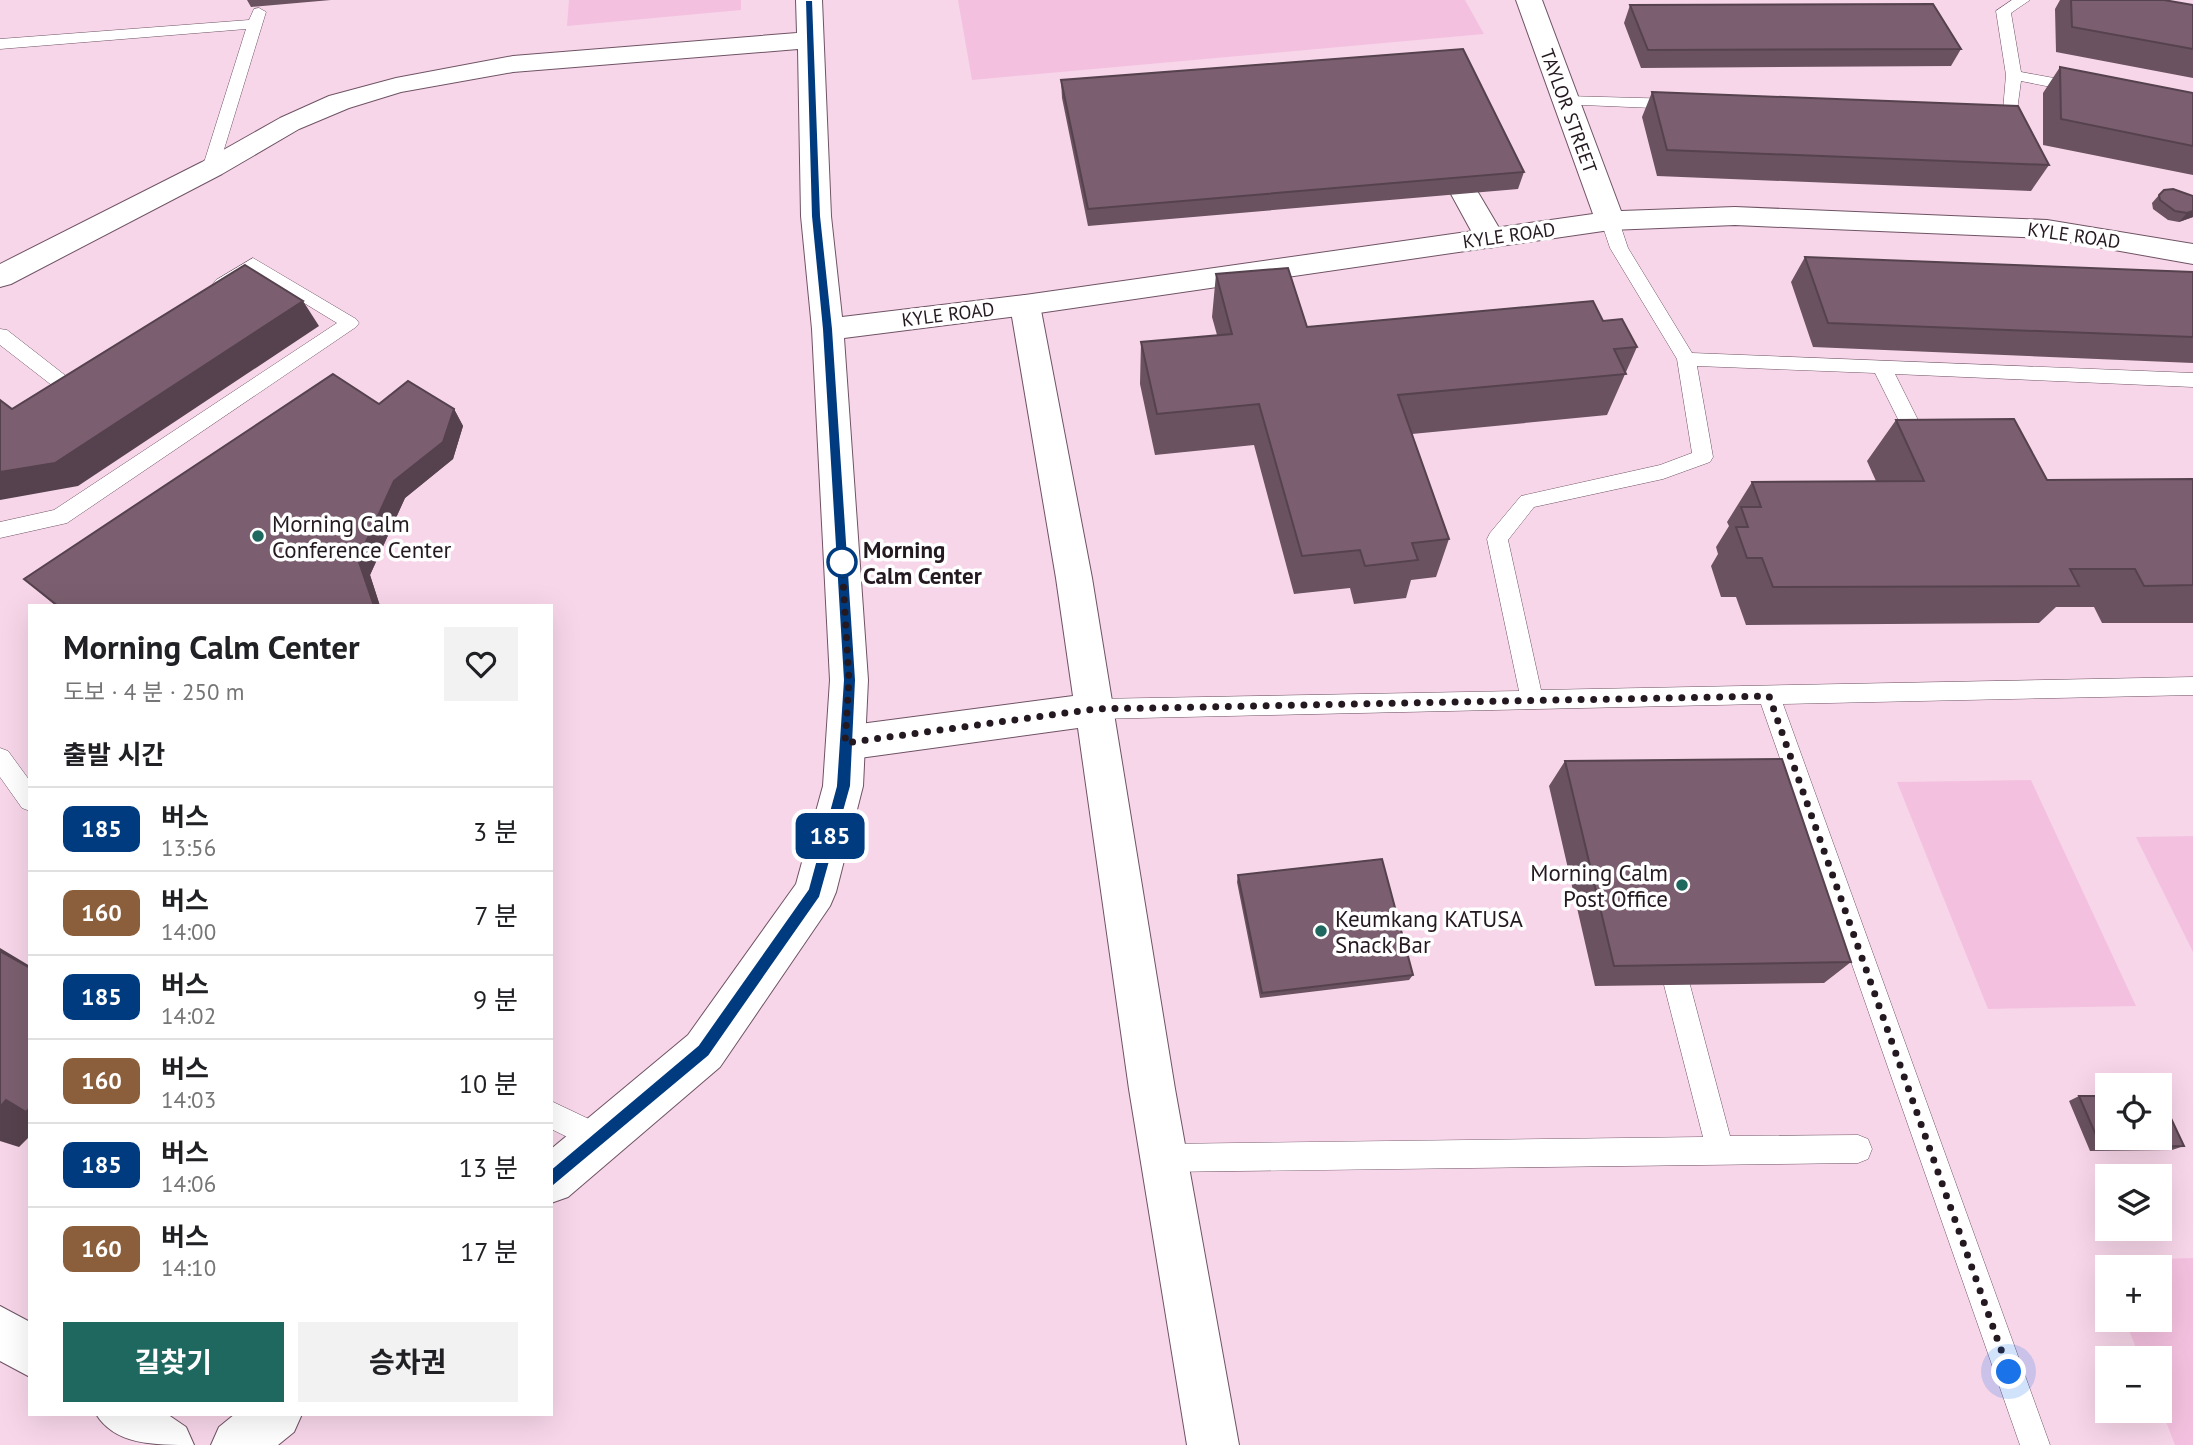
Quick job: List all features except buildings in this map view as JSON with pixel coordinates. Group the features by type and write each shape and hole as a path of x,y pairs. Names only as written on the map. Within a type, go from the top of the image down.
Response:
{"street":[{"path":"553,1178 704,1051 815,892 844,786 849,680 828,329 816,216 809,0"},
{"name":"TAYLOR STREET","path":"1529,0 1610,221"},
{"path":"0,277 160,192 210,169 305,116 358,96 438,76 505,64 811,40"},
{"path":"1465,194 1490,238"},
{"name":"KYLE ROAD","path":"828,329 1026,304 1610,221 1735,216 2047,229 2193,254"},
{"path":"1026,304 1095,709 1164,1158 1213,1445"},
{"path":"845,743 1095,709"},
{"path":"0,1331 28,1351"},
{"path":"125,1416 168,1445"},
{"path":"237,1445 273,1416"}],"lane":[{"path":"1966,113 2010,115 2014,75 2003,11 2024,0"},
{"path":"210,169 261,6"},
{"path":"0,44 255,24"},
{"path":"2014,75 2091,90"},
{"path":"1565,101 1689,105"},
{"path":"1532,701 1497,539 1528,501 1663,472 1703,457 1686,359 1619,248 1610,221"},
{"path":"0,530 60,517 350,323 253,264 206,294"},
{"path":"0,335 65,384 100,362"},
{"path":"1686,359 2193,380"},
{"path":"1882,368 1929,461"},
{"path":"1095,709 2193,686"},
{"path":"1769,696 2035,1445"},
{"path":"0,758 28,798"},
{"path":"1677,985 1720,1150"},
{"path":"553,1115 600,1139"},
{"path":"1164,1158 1858,1149"}],"shaded area":[{"path":"569,0 741,0 741,10 567,26"},
{"path":"958,0 1465,0 1484,34 972,80"},
{"path":"2031,780 2136,1006 1988,1009 1897,782"},
{"path":"2193,836 2193,952 2136,837"},
{"path":"2193,1258 2193,1445 2175,1445 2167,1423 2172,1423 2172,1346 2135,1346 2130,1332 2172,1332 2172,1259"}],"bus line":[{"name":"185","path":"553,1178 704,1051 815,892 844,786 849,680 828,329 816,216 809,0"}],"place":[{"name":"Morning Calm Conference Center","path":"258,536"},
{"name":"Morning Calm Center","path":"842,562"},
{"name":"Morning Calm Post Office","path":"1682,885"},
{"name":"Keumkang KATUSA Snack Bar","path":"1321,931"}],"route":[{"path":"842,562 849,680 845,743 1095,709 1769,696 2009,1372"}]}
